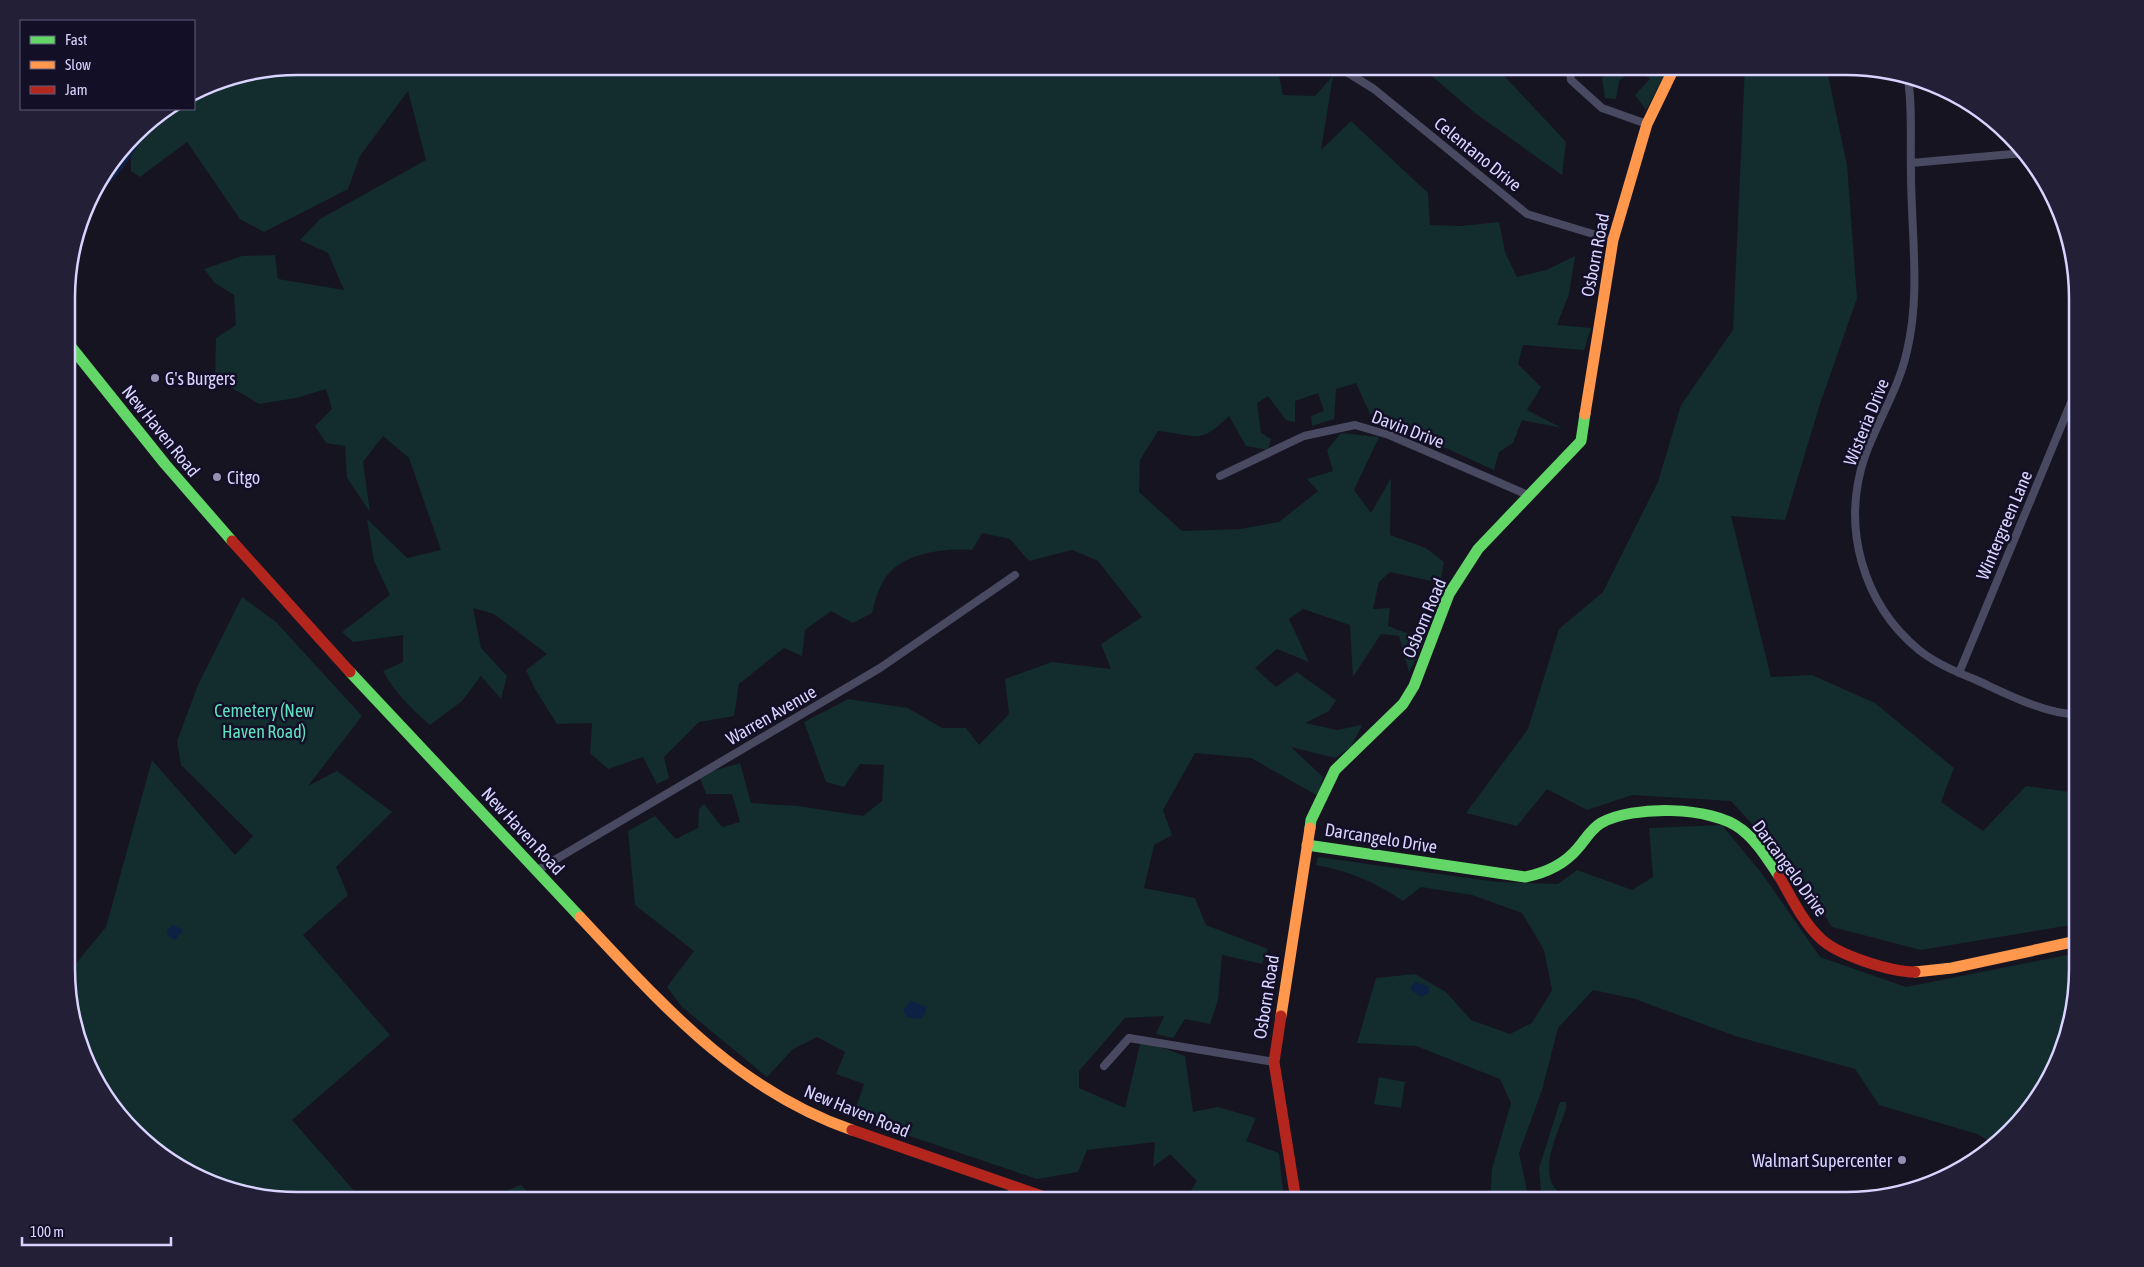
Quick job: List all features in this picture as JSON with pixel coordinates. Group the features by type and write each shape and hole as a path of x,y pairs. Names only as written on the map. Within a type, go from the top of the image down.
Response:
{"street":[{"name":"Celentano Drive","path":"1351,75 1374,89 1527,214 1613,240"},
{"path":"1570,75 1571,80 1602,108 1647,124"},
{"name":"Osborn Road","path":"1295,1192 1274,1062 1311,820 1335,770 1403,704 1414,686 1449,594 1478,549 1581,441 1613,240 1647,124 1671,75"},
{"name":"Wisteria Drive","path":"1907,84 1916,302 1907,351 1898,382 1865,456 1859,480 1855,514 1855,538 1870,589 1889,619 1920,651 1959,673 2028,702 2069,714"},
{"path":"1910,163 2016,154"},
{"name":"New Haven Road","path":"75,351 164,464 292,610 536,871 682,1023 726,1062 769,1092 828,1122 1032,1192"},
{"name":"Wintergreen Lane","path":"1959,673 2069,407"},
{"name":"Davin Drive","path":"1220,476 1304,436 1355,424 1389,435 1528,495"},
{"name":"Warren Avenue","path":"536,871 880,668 1015,574"},
{"name":"Darcangelo Drive","path":"1307,844 1525,877 1558,866 1600,824 1607,820 1631,814 1705,813 1736,824 1748,836 1784,884 1818,937 1830,946 1850,954 1910,972 1948,968 2069,944"},
{"path":"1104,1066 1129,1038 1274,1062"},
{"path":"1011,1192 1014,1186"}],"green space":[{"path":"284,75 1279,75 1283,95 1315,96 1333,76 1321,150 1351,121 1428,193 1430,225 1461,226 1499,222 1505,252 1517,277 1546,270 1575,256 1569,294 1557,325 1591,328 1584,350 1523,345 1518,364 1541,387 1527,410 1562,428 1522,420 1513,443 1499,452 1494,470 1370,414 1356,383 1336,389 1334,419 1312,426 1311,416 1324,411 1318,393 1295,401 1295,422 1286,420 1268,396 1257,403 1261,433 1271,439 1268,450 1246,446 1229,416 1219,426 1203,435 1189,436 1158,431 1140,460 1139,492 1182,531 1240,529 1279,522 1318,491 1307,479 1333,471 1327,450 1341,433 1379,437 1354,490 1371,513 1391,478 1390,535 1426,548 1444,562 1440,583 1390,572 1379,582 1373,609 1390,608 1388,626 1425,640 1409,672 1399,636 1381,634 1353,677 1350,625 1303,609 1289,619 1309,662 1277,649 1255,668 1276,687 1297,672 1336,700 1329,711 1305,723 1337,730 1362,725 1351,747 1335,758 1291,747 1323,777 1318,796 1251,758 1195,753 1163,810 1172,835 1154,845 1144,888 1195,898 1206,925 1268,949 1262,964 1222,955 1218,1000 1210,1024 1185,1019 1173,1038 1156,1034 1164,1016 1125,1018 1079,1071 1079,1088 1125,1108 1141,1040 1185,1056 1193,1112 1218,1107 1256,1118 1246,1141 1279,1153 1283,1192 1190,1192 1197,1181 1170,1154 1153,1167 1155,1142 1087,1150 1078,1172 1037,1179 853,1117 864,1084 836,1074 845,1052 817,1037 793,1049 767,1077 682,1007 667,987 694,951 635,905 628,831 655,816 676,839 698,828 699,809 704,804 722,827 740,822 732,794 706,794 699,775 740,763 751,803 798,806 863,816 882,801 884,765 860,764 844,787 826,782 804,722 848,699 908,708 942,728 966,728 979,745 1009,714 1005,679 1052,662 1111,669 1101,644 1142,617 1098,561 1072,550 1029,561 1010,539 982,533 972,550 936,551 911,558 891,571 884,580 872,613 853,623 831,611 805,630 802,656 784,648 739,684 734,716 699,722 664,757 669,778 657,784 643,757 608,769 590,753 592,723 557,724 535,689 526,670 547,654 494,614 473,608 481,648 507,676 501,699 481,676 462,701 430,725 398,693 383,671 403,662 403,635 353,642 342,632 390,595 374,561 367,519 407,558 441,550 409,458 383,436 363,462 370,512 347,478 345,446 326,443 315,426 332,409 326,389 296,398 259,404 215,378 216,338 236,325 234,295 215,283 204,269 242,256 275,255 278,279 344,290 328,253 300,240 320,219 426,160 408,91 360,156 348,189 264,232 240,219 187,142 140,177 131,171 131,150 151,130 174,113 179,110 195,110 195,101 227,87 255,79"},
{"path":"1431,75 1503,75 1566,142 1562,175 1475,113"},
{"path":"1605,75 1626,75 1619,81 1616,99 1605,98 1602,78"},
{"path":"1645,75 1664,75 1646,110 1635,95 1650,79"},
{"path":"1745,75 1828,75 1847,165 1857,298 1819,407 1785,520 1731,516 1771,677 1812,675 1875,703 1954,768 1941,802 1983,831 2026,786 2069,792 2069,925 1921,950 1832,927 1804,881 1731,801 1632,795 1587,810 1547,789 1517,826 1466,813 1528,729 1559,629 1603,592 1658,482 1681,405 1733,330"},
{"name":"Cemetery (New Haven Road)","path":"242,597 276,622 362,716 308,786 337,771 392,812 336,867 348,895 303,935 390,1035 292,1120 355,1192 284,1192 255,1188 213,1175 187,1162 162,1146 130,1116 105,1080 87,1040 79,1012 75,983 75,965 106,927 152,760 235,855 253,836 181,765 177,741 198,685"},
{"path":"1722,825 1763,875 1820,957 1906,987 2069,955 2067,998 2057,1040 2046,1067 2023,1105 2004,1127 1989,1141 1977,1134 1879,1105 1855,1069 1735,1036 1635,999 1593,990 1558,1028 1542,1090 1519,1153 1527,1192 1491,1192 1492,1169 1511,1103 1500,1079 1416,1046 1357,1043 1376,978 1415,974 1446,992 1471,1020 1510,1034 1532,1023 1552,990 1544,950 1522,913 1472,895 1421,887 1403,901 1361,878 1340,870 1316,865 1318,857 1497,882 1558,884 1577,870 1632,890 1653,877 1649,828"},
{"path":"1379,1077 1405,1082 1401,1108 1374,1104"},
{"path":"1560,1102 1566,1102 1566,1109 1552,1147 1549,1173 1552,1184 1559,1192 1541,1191 1539,1168"},
{"path":"521,1185 528,1192 504,1192"}],"water":[{"path":"143,137 128,161 106,186 121,162"},
{"path":"173,925 183,930 175,940 167,934 167,930"},
{"path":"1415,982 1428,986 1429,992 1422,997 1412,991 1411,987"},
{"path":"911,1001 926,1007 926,1013 920,1019 907,1017 903,1010"}],"traffic: fast":[{"path":"75,352 165,464 232,541"},
{"path":"1310,828 1311,820 1335,770 1403,704 1414,686 1449,594 1478,549 1581,441 1585,414"},
{"path":"350,672 580,917"},
{"path":"1307,845 1525,877 1547,871 1560,864 1573,854 1597,825 1615,817 1651,811 1692,812 1728,821 1741,829 1757,845 1779,876"}],"traffic: slow":[{"path":"1585,414 1613,240 1647,124 1671,75"},
{"path":"1281,1016 1310,828"},
{"path":"580,917 671,1012 736,1068 772,1092 810,1113 852,1130"},
{"path":"1915,972 1952,968 2069,943"}],"traffic: jam":[{"path":"232,541 350,672"},
{"path":"1779,876 1807,924 1827,944 1851,956 1879,966 1915,972"},
{"path":"1281,1016 1274,1062 1295,1192"},
{"path":"852,1130 1030,1192"}],"place":[{"name":"G's Burgers","path":"155,378"},
{"name":"Citgo","path":"217,477"},
{"name":"Walmart Supercenter","path":"1902,1160"}]}
